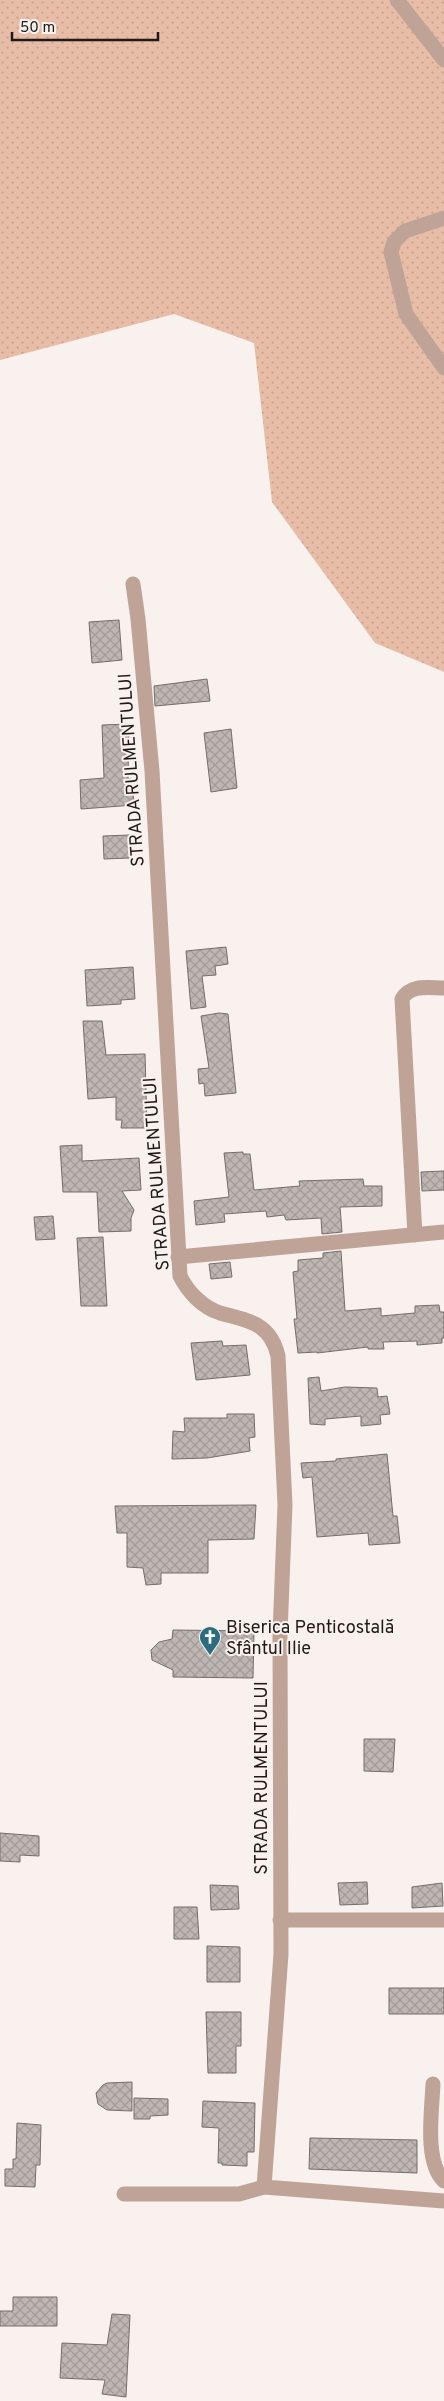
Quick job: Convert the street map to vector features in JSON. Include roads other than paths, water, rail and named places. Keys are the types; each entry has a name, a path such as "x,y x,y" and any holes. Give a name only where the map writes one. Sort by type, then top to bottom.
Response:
{"street":[{"path":"397,0 444,60"},
{"path":"444,218 405,231 394,242 391,252 406,314 444,368"},
{"name":"STRADA RULMENTULUI","path":"132,584 138,619 152,771 180,1276 195,1296 207,1307 220,1313 241,1317 263,1329 271,1337 278,1356 285,1505 280,1634 281,1954 264,2187"},
{"path":"415,1235 402,999 406,992 415,989 444,988"},
{"path":"178,1257 444,1232"},
{"path":"280,1920 444,1920"},
{"path":"433,2084 430,2148 440,2177 444,2181"},
{"path":"124,2194 239,2194 264,2187 444,2201"}],"place":[{"name":"Biserica Penticostală Sfântul Ilie","path":"210,1656"}]}
